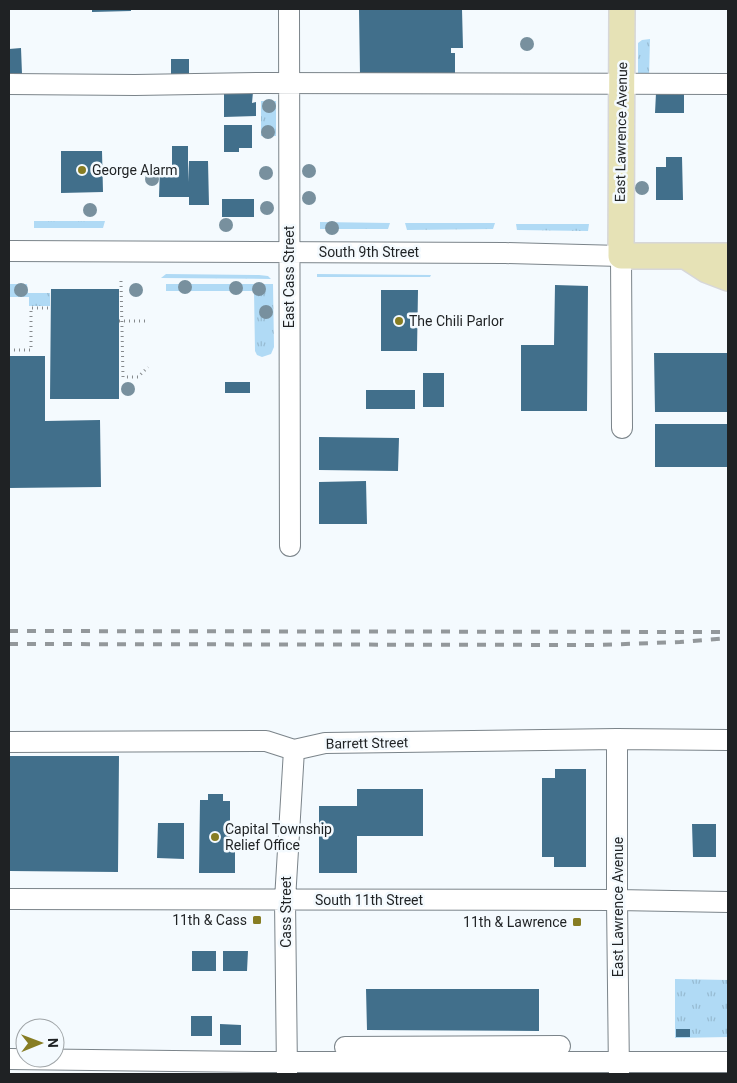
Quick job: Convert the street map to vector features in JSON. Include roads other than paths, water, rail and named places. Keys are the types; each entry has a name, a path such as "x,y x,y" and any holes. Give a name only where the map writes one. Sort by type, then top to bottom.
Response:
{"main road":[{"name":"East Lawrence Avenue","path":"621,256 622,9"},
{"name":"South 9th Street","path":"621,256 728,256"},
{"path":"687,257 707,270 728,278"}],"street":[{"name":"East Cass Street","path":"289,9 290,546"},
{"path":"9,84 728,84"},
{"name":"South 9th Street","path":"9,251 504,253 621,256"},
{"path":"621,256 622,428"},
{"name":"East Lawrence Avenue","path":"617,740 619,1068"},
{"name":"Barrett Street","path":"294,750 325,743 728,740"},
{"path":"9,742 266,741 294,750"},
{"name":"Cass Street","path":"287,1068 285,900 294,750"},
{"name":"South 11th Street","path":"9,899 617,900 728,902"},
{"path":"344,1047 560,1046"},
{"path":"9,1059 287,1068 619,1068 728,1062"}],"railway":[{"path":"9,631 721,632"},
{"path":"9,644 599,645 728,638"}],"place":[{"name":"George Alarm","path":"82,170"},
{"name":"The Chili Parlor","path":"399,321"},
{"name":"Capital Township Relief Office","path":"215,837"},
{"name":"11th & Cass","path":"257,920"},
{"name":"11th & Lawrence","path":"577,922"}]}
